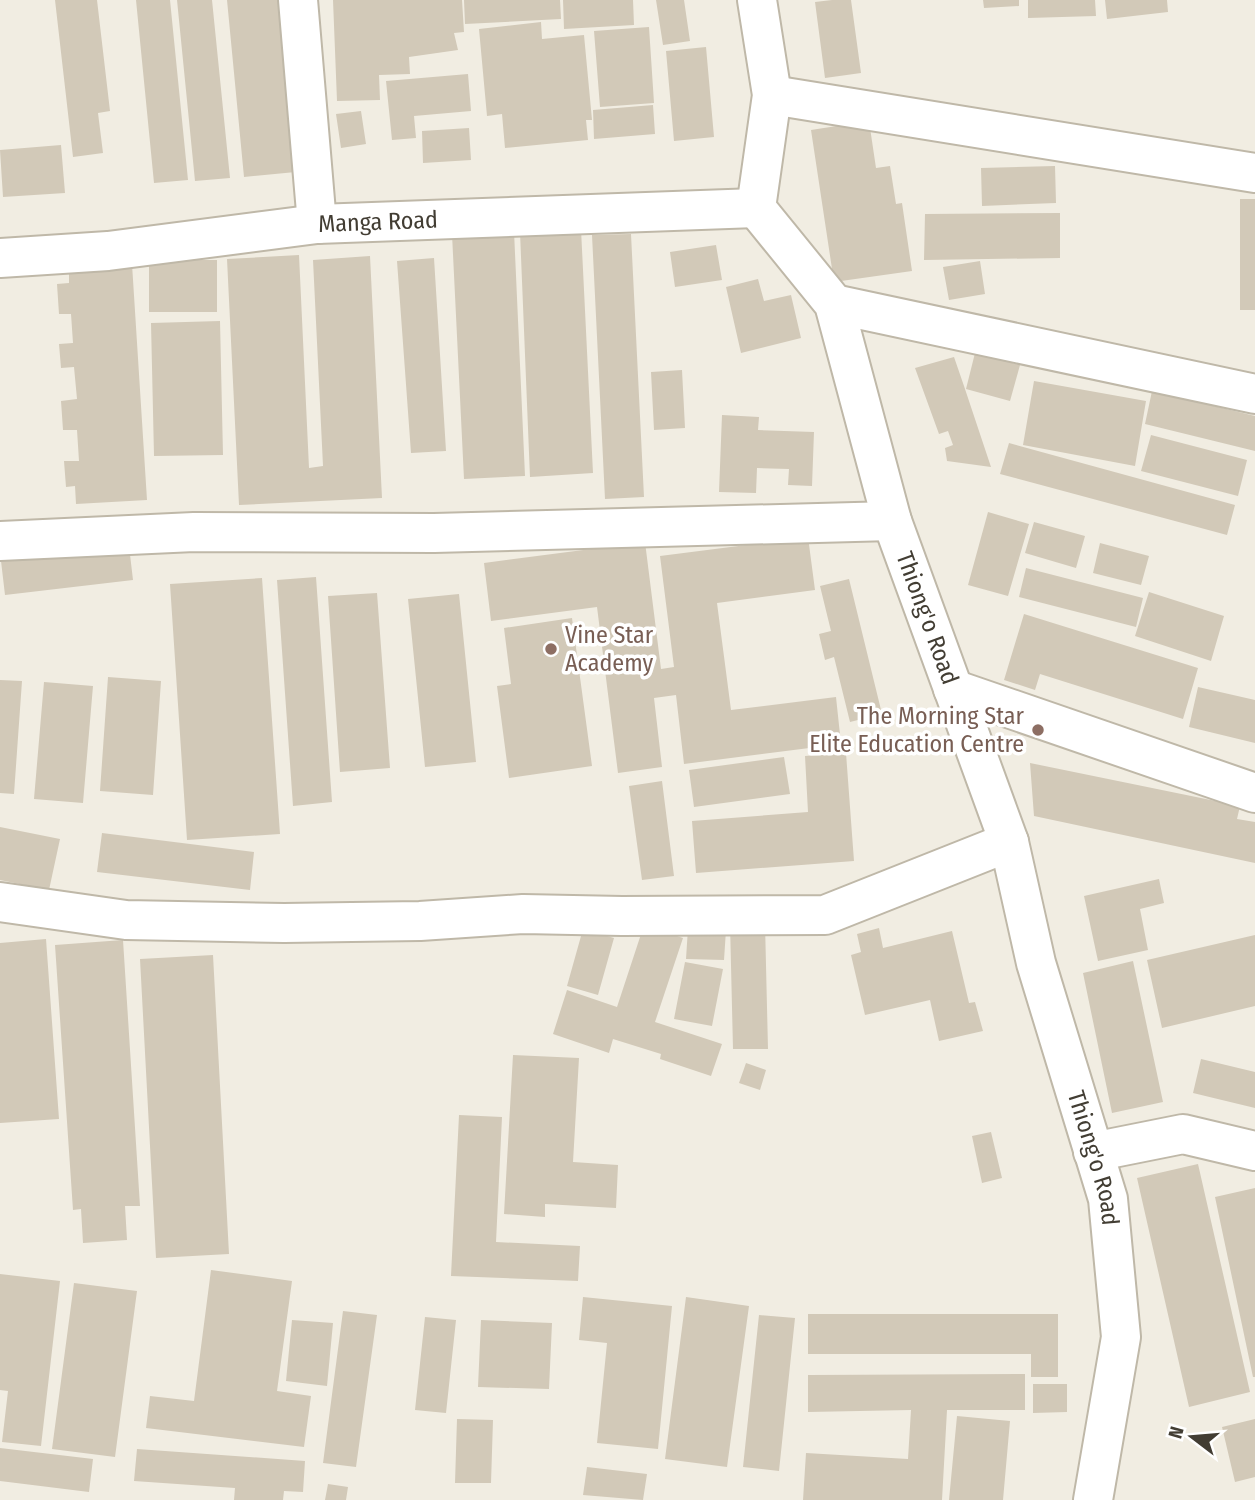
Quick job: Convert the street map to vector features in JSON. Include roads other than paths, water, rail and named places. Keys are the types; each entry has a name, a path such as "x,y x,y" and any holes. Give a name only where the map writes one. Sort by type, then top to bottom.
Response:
{"street":[{"path":"298,0 317,224"},
{"path":"756,208 772,95 757,0"},
{"path":"772,95 1255,173"},
{"name":"Manga Road","path":"0,258 108,251 317,224 756,208"},
{"name":"Thiong'o Road","path":"756,208 834,304 891,521 1009,842 1036,963 1108,1199 1121,1337 1102,1498"},
{"path":"834,304 1255,394"},
{"path":"0,541 194,532 434,533 891,521"},
{"path":"953,689 1255,793"},
{"path":"0,902 126,919 284,923 421,921 523,914 825,915 1009,842"},
{"path":"1093,1152 1183,1134 1255,1151"}],"place":[{"name":"Vine Star Academy","path":"551,649"},
{"name":"The Morning Star Elite Education Centre","path":"1038,730"}]}
